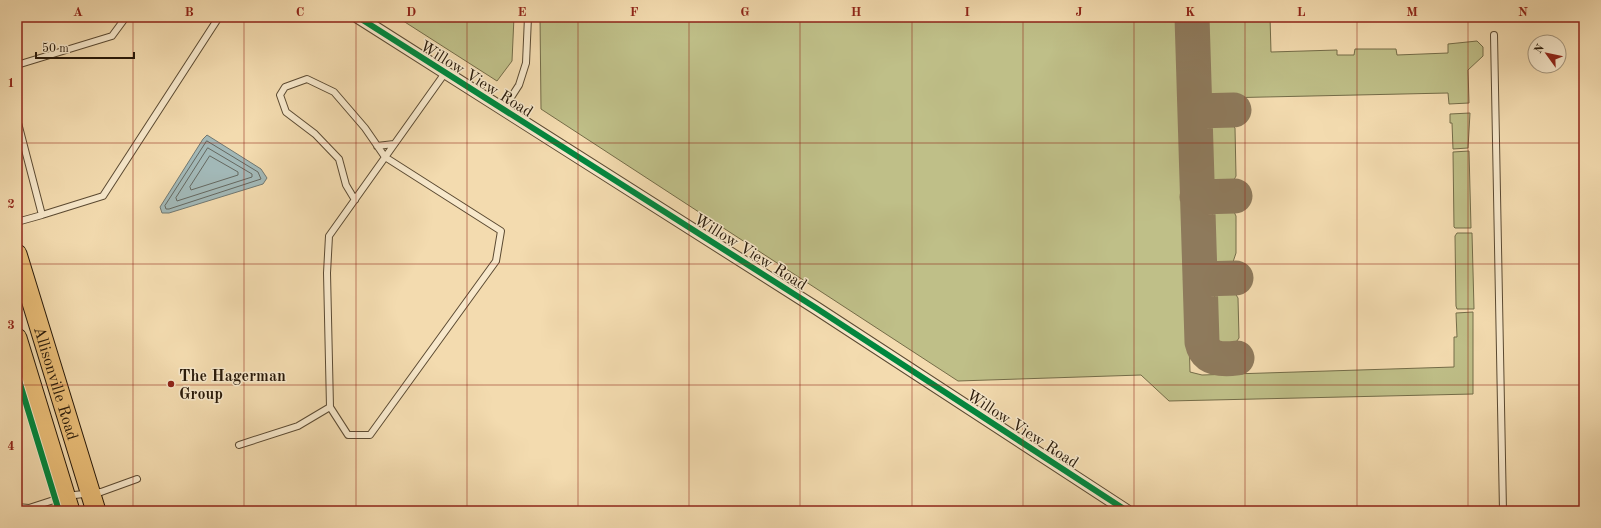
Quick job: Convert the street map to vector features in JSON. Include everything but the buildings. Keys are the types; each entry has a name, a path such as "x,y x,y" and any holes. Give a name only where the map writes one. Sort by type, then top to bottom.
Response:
{"main road":[{"name":"Allisonville Road","path":"17,254 94,502"},
{"name":"Allisonville Road","path":"17,338 68,504"}],"street":[{"name":"Willow View Road","path":"358,17 816,308 1127,511"}],"lane":[{"path":"17,65 112,36 126,17"},
{"path":"17,222 103,196 219,17"},
{"path":"503,110 519,85 526,63 528,17"},
{"path":"1494,36 1503,511"},
{"path":"355,200 346,185 338,158 316,134 286,112 280,96 285,87 307,79 334,92 365,128 385,157 501,231 496,261 370,435 348,436 330,407 327,273 329,236 355,200 385,157 394,144 445,73"},
{"path":"17,119 42,215"},
{"path":"377,146 394,144"},
{"path":"239,445 298,426 330,407"},
{"path":"17,507 29,508 94,502 101,492 137,479"}],"green space":[{"path":"397,17 514,17 512,61 497,81"},
{"path":"540,17 1180,17 1190,372 1202,375 1454,367 1454,337 1457,337 1456,313 1473,312 1473,394 1169,401 1141,375 958,381 541,109"},
{"path":"1205,17 1270,17 1271,52 1337,50 1337,55 1354,55 1355,49 1396,49 1397,55 1448,53 1448,44 1477,41 1483,47 1483,56 1468,70 1469,103 1449,104 1448,93 1220,98 1210,94 1207,88"},
{"path":"1470,113 1468,148 1453,149 1452,123 1450,123 1450,114"},
{"path":"1220,122 1232,125 1235,128 1236,176 1232,182 1226,184 1212,182 1209,176 1208,132 1213,123"},
{"path":"1469,151 1471,228 1455,228 1453,152"},
{"path":"1230,209 1236,216 1236,253 1232,265 1218,265 1212,260 1210,227 1212,214 1217,210"},
{"path":"1457,233 1472,233 1474,309 1457,309 1456,306 1455,236"},
{"path":"1218,290 1233,290 1238,298 1239,338 1234,345 1222,345 1217,343 1213,338 1213,299"}],"water":[{"path":"207,135 261,169 267,178 263,184 169,213 162,213 160,207"}],"taxiway":[{"path":"1192,17 1202,342 1207,352 1215,358 1237,358"},
{"path":"1195,111 1234,110"},
{"path":"1197,197 1235,196"},
{"path":"1200,279 1236,278"}],"cycle path":[{"path":"358,17 816,308 1127,511"},
{"path":"17,374 59,511"}],"place":[{"name":"The Hagerman Group","path":"171,384"}]}
